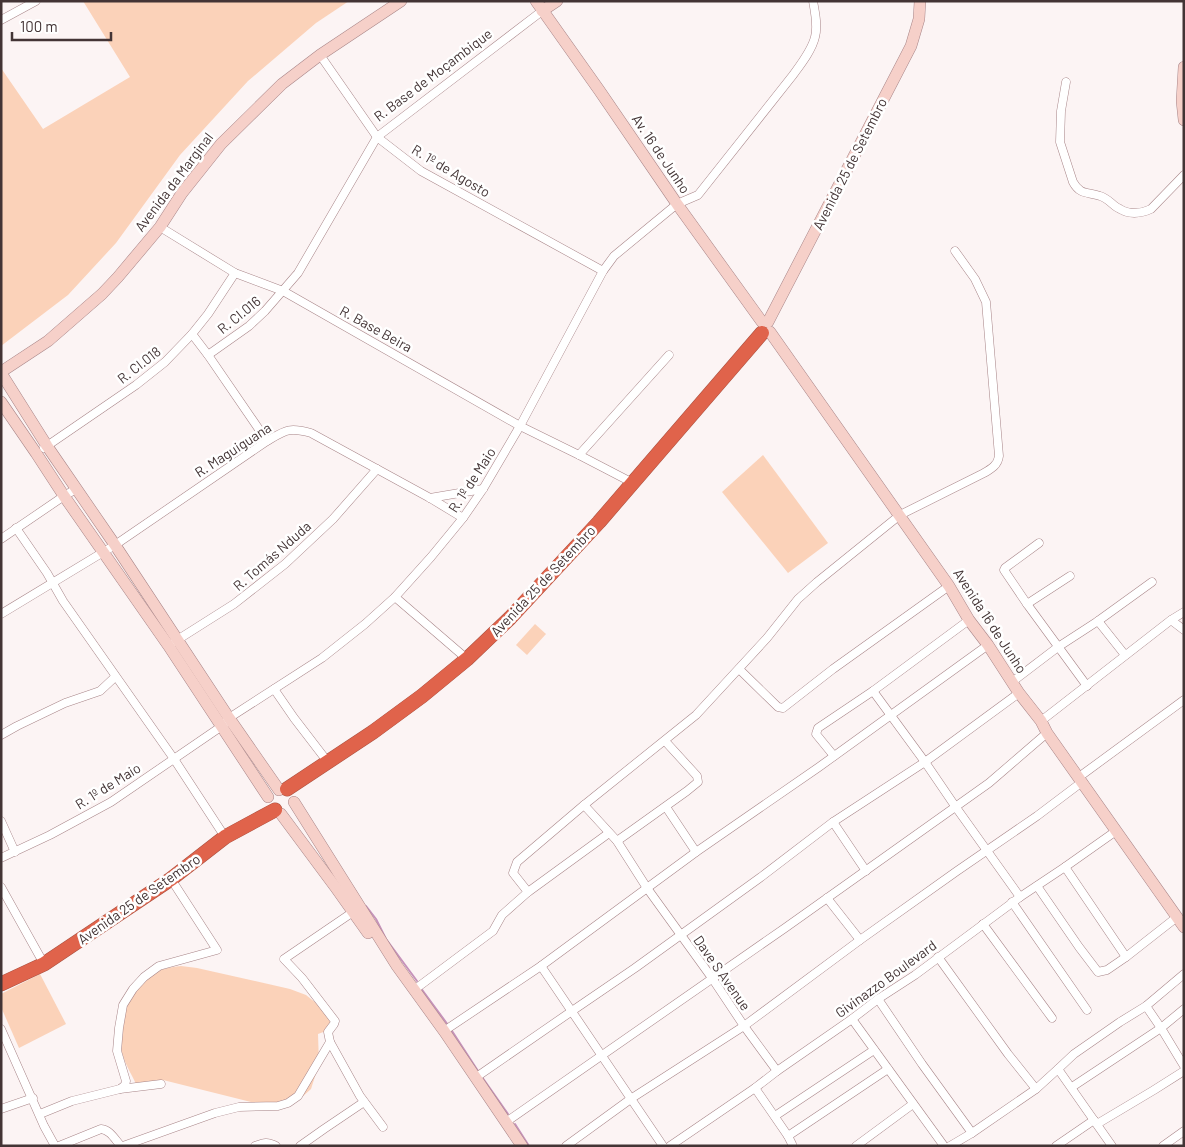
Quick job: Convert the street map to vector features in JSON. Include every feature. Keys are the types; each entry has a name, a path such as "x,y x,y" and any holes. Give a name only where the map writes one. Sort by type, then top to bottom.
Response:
{"highway":[{"name":"Avenida 25 de Setembro","path":"283,790 373,732 422,696 467,659 510,618 599,522 766,327"},
{"name":"Avenida 25 de Setembro","path":"1,984 44,964 171,879 225,837 278,812"}],"street":[{"path":"1,20 36,1"},
{"name":"Avenida da Marginal","path":"1,372 48,341 102,294 160,226 182,192 220,144 282,84 320,55 401,1"},
{"name":"R. Base de Moçambique","path":"283,291 298,273 376,137 539,6 557,1"},
{"name":"R. 1º de Maio","path":"1,858 50,835 110,802 322,658 395,597 463,518 483,489 520,426 603,271 614,256 677,204 698,195 777,96 807,55 816,37 813,1"},
{"name":"Avenida 25 de Setembro","path":"766,327 912,46 919,20 919,3"},
{"name":"Av. 16 de Junho","path":"539,6 677,204 766,327"},
{"name":"R. 1º de Agosto","path":"320,55 376,137 420,171 603,271"},
{"path":"1184,67 1182,101 1184,120"},
{"path":"1066,82 1061,111 1060,142 1076,188 1080,191 1102,196 1120,209 1137,213 1152,209 1184,174"},
{"name":"R. Base Beira","path":"160,226 235,273 283,291 520,426 579,454 633,483"},
{"path":"528,892 513,873 517,862 584,804 696,715 767,638 798,599 900,515 993,468 998,460 986,302 975,279 954,252"},
{"name":"R. CI.018","path":"36,453 136,385 165,362 208,314 235,273"},
{"name":"R. CI.016","path":"208,355 249,326 283,291"},
{"name":"Avenida 16 de Junho","path":"766,327 900,515 1019,693 1041,721 1047,733 1184,927"},
{"path":"192,334 266,441"},
{"path":"579,454 668,355"},
{"path":"1,372 47,446 115,545 173,642 226,722 278,812 340,886 444,1031 522,1146"},
{"path":"1,402 103,552 173,642"},
{"name":"R. Maguiguana","path":"1,614 115,545 266,441 283,432 296,429 312,433 463,518"},
{"name":"R. Tomás Nduda","path":"173,642 234,604 285,564 333,519 377,469"},
{"path":"1,539 76,488"},
{"path":"430,498 483,489"},
{"path":"16,528 63,601 174,759 225,837"},
{"path":"1039,543 1005,568 1005,572 1087,686"},
{"path":"1027,604 1070,576"},
{"path":"1012,682 1058,647 1152,582"},
{"path":"739,669 778,707 783,708 833,669 949,586"},
{"path":"395,597 467,659"},
{"path":"1041,721 1125,655 1184,612"},
{"path":"834,756 816,734 818,728 873,691 969,620"},
{"path":"1172,620 1184,630"},
{"path":"1098,621 1125,655"},
{"path":"444,1031 541,966 696,852 892,715 988,645"},
{"path":"1,735 65,704 100,691 115,677"},
{"path":"274,689 327,761"},
{"path":"873,691 892,715 1020,897"},
{"path":"475,1078 635,968 833,822 925,762 1019,693"},
{"path":"566,1146 632,1098 744,1026 956,871 1037,816 1080,780 1184,701"},
{"path":"226,722 294,802 353,912 385,956 397,966"},
{"path":"506,1122 989,783 1047,733"},
{"path":"617,841 698,782 697,776 665,741"},
{"path":"268,797 274,798 283,790"},
{"path":"278,812 284,815 291,812 294,802"},
{"name":"Dave S Avenue","path":"584,804 617,841 647,888 777,1071"},
{"path":"666,807 696,852"},
{"path":"1,821 14,852"},
{"path":"833,822 866,871"},
{"name":"Givinazzo Boulevard","path":"670,1146 756,1088 878,999 915,975 1012,902 1116,831"},
{"path":"414,990 493,931 502,915 528,892 609,832"},
{"path":"1065,867 1126,957"},
{"path":"120,1089 125,1085 126,1081 117,1051 119,1028 123,1005 133,989 144,977 159,966 217,950 171,879"},
{"path":"1037,886 1078,947 1098,972 1107,970 1126,957 1176,917"},
{"path":"1,887 44,964"},
{"path":"827,898 860,940"},
{"path":"1012,902 1087,1010"},
{"path":"353,912 284,959 302,978 335,1021 328,1032 330,1042 360,1096 383,1127"},
{"path":"983,924 1052,1018"},
{"path":"938,957 1008,1054 1036,1089"},
{"path":"541,966 664,1146"},
{"path":"950,1146 1036,1089 1074,1054 1146,1006 1184,974"},
{"path":"878,999 922,1064 972,1132"},
{"path":"1146,1006 1184,1066"},
{"path":"1072,1087 1161,1028 1184,1009"},
{"path":"852,1018 944,1146"},
{"path":"1,1028 55,1146"},
{"path":"59,1146 101,1129 111,1133 120,1145 123,1146 239,1107 278,1106 288,1103 298,1096 330,1042"},
{"path":"775,1116 874,1050"},
{"path":"788,1136 888,1068"},
{"path":"1058,1069 1112,1146"},
{"path":"1056,1146 1184,1071"},
{"path":"40,1114 72,1101 120,1089 161,1084"},
{"path":"756,1088 792,1145"},
{"path":"1,1108 33,1098"},
{"path":"300,1146 364,1102"},
{"path":"856,1146 913,1104"},
{"path":"1163,1146 1183,1134"},
{"path":"255,1146 269,1142 276,1146"}],"shaded area":[{"path":"83,1 349,1 316,23 248,81 180,155 116,243 68,295 1,346 1,68 43,129 130,77"},
{"path":"763,455 828,543 788,573 722,492"},
{"path":"535,624 546,634 527,655 516,645"},
{"path":"181,966 290,989 306,995 326,1011 334,1028 318,1034 319,1064 311,1089 301,1098 271,1107 163,1080 136,1084 125,1062 121,1048 124,1014 140,984 158,971"},
{"path":"40,974 66,1024 19,1048 1,1007 1,994"}],"waterway":[{"path":"366,906 376,919 386,939 417,981"},
{"path":"420,987 448,1025"},
{"path":"452,1031 478,1071"},
{"path":"482,1077 508,1114"},
{"path":"515,1124 529,1146"}]}
